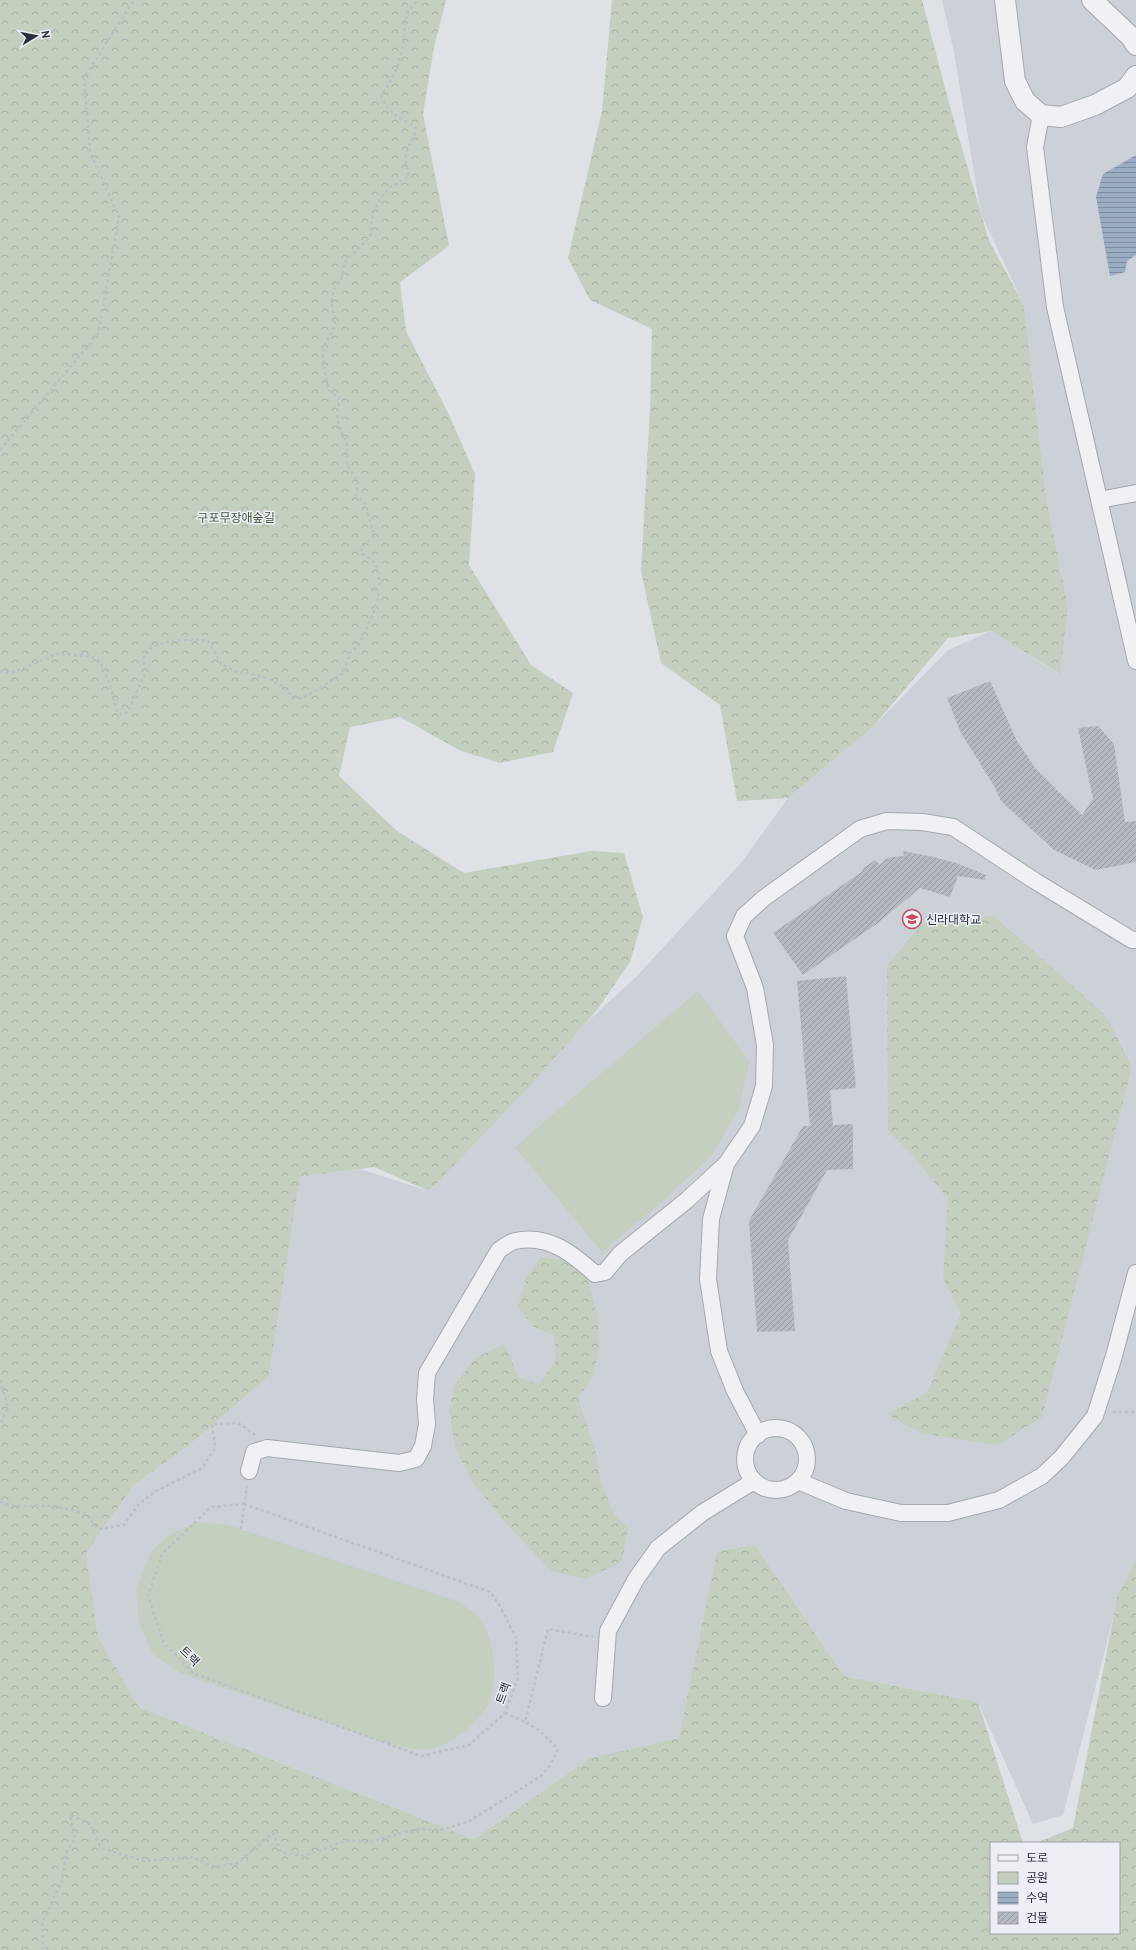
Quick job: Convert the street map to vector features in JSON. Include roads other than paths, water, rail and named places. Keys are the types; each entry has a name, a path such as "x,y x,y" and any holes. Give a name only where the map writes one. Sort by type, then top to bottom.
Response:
{"street":[{"path":"1006,0 1015,81 1025,101 1041,115 1061,117 1095,104 1127,88 1136,76"},
{"path":"1092,0 1131,37 1136,45"},
{"path":"1041,115 1035,147 1055,307 1136,661"},
{"path":"1099,500 1136,493"},
{"path":"249,1472 254,1452 267,1448 399,1464 416,1459 423,1446 427,1424 425,1399 428,1373 499,1250 515,1241 543,1242 563,1247 595,1274 605,1272 620,1254 687,1200 726,1164 752,1126 764,1086 765,1045 755,988 735,936 744,916 764,898 860,830 888,821 922,822 953,827 1035,881 1132,940 1136,940"},
{"path":"726,1164 711,1219 708,1279 720,1351 735,1391 758,1435"},
{"path":"798,1481 853,1502 901,1513 948,1513 999,1500 1042,1476 1062,1457 1095,1416 1114,1356 1136,1273"},
{"path":"776,1428 787,1430 798,1437 804,1447 807,1459 805,1471 798,1481 788,1488 776,1490 764,1488 754,1481 748,1471 745,1459 747,1448 764,1430 776,1428"},
{"path":"603,1698 608,1631 636,1579 658,1548 702,1514 754,1481"}],"water":[{"path":"1136,155 1136,255 1127,261 1125,272 1110,276 1096,197 1103,174"}],"place":[{"name":"신라대학교","path":"912,919"}],"park label":[{"name":"구포무장애숲길","path":"236,517"}]}
